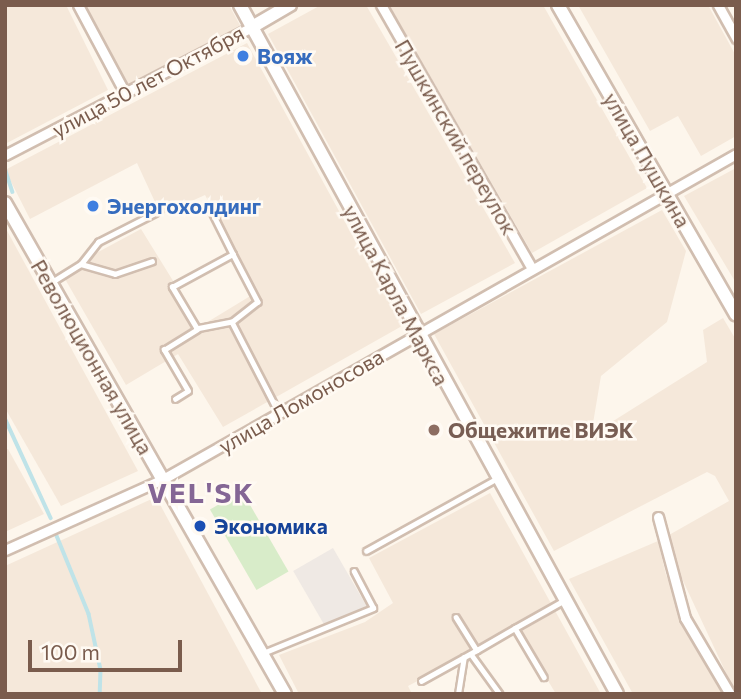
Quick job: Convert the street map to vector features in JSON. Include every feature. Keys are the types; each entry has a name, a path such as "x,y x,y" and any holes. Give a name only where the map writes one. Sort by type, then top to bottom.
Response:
{"main road":[{"name":"улица Карла Маркса","path":"240,5 417,335 617,694"},
{"name":"улица 50 лет Октября","path":"252,27 290,5"},
{"name":"улица Пушкина","path":"558,5 736,315"},
{"name":"Революционная улица","path":"5,203 48,284 285,694"}],"street":[{"path":"78,5 125,93"},
{"name":"Пушкинский переулок","path":"381,5 532,269"},
{"path":"718,5 736,38"},
{"name":"улица 50 лет Октября","path":"5,156 252,27"},
{"name":"улица Ломоносова","path":"5,550 163,479 736,154"},
{"path":"657,517 685,618 730,694"}],"lane":[{"path":"175,399 188,391 164,350 197,329 232,322 258,302 210,208"},
{"path":"48,284 81,264 98,242 155,213"},
{"path":"197,329 172,287 233,254"},
{"path":"81,264 115,274 152,261"},
{"path":"232,322 280,414"},
{"path":"366,551 496,479"},
{"path":"263,653 373,608 354,572"},
{"path":"421,681 564,601"},
{"path":"456,617 477,650"},
{"path":"515,628 544,677"},
{"path":"471,654 500,694"},
{"path":"458,694 464,657"}],"shaded area":[{"path":"5,5 66,5 108,90 5,144"},
{"path":"83,5 229,5 242,29 125,89"},
{"path":"321,5 366,5 515,263 421,314 268,34"},
{"path":"389,5 543,5 647,188 532,253"},
{"path":"578,5 708,5 736,56 736,136 701,156 678,116 650,131"},
{"path":"247,43 402,326 223,427 178,354 126,385 61,272 141,229 201,326 257,292 205,195 161,215 137,163 30,219 5,170"},
{"path":"736,168 736,283 684,196"},
{"path":"662,210 686,251 667,322 601,376 591,435 707,362 703,330 723,318 736,340 734,690 677,568 669,535 729,501 715,476 707,472 554,551 434,334"},
{"path":"5,227 138,471 61,506 5,408"},
{"path":"8,449 44,514 5,532 5,450"},
{"path":"490,493 601,694 556,694 517,629 408,686 412,694 299,694 279,655 365,622 393,603 369,558"},
{"path":"156,497 262,694 5,694 5,566"},
{"path":"658,541 666,575 725,694 633,694 569,579"},
{"path":"333,548 367,606 327,629 293,571"}],"green space":[{"path":"242,491 288,572 256,590 210,510"}],"waterway":[{"path":"5,168 13,192"},
{"path":"5,418 51,518"},
{"path":"57,536 89,614 101,670 100,694"}],"place":[{"name":"Вояж","path":"243,56"},
{"name":"Энергохолдинг","path":"93,206"},
{"name":"Общежитие ВИЭК","path":"434,430"},
{"name":"Экономика","path":"200,526"}],"district":[{"name":"VEL'SK","path":"201,492"}]}
